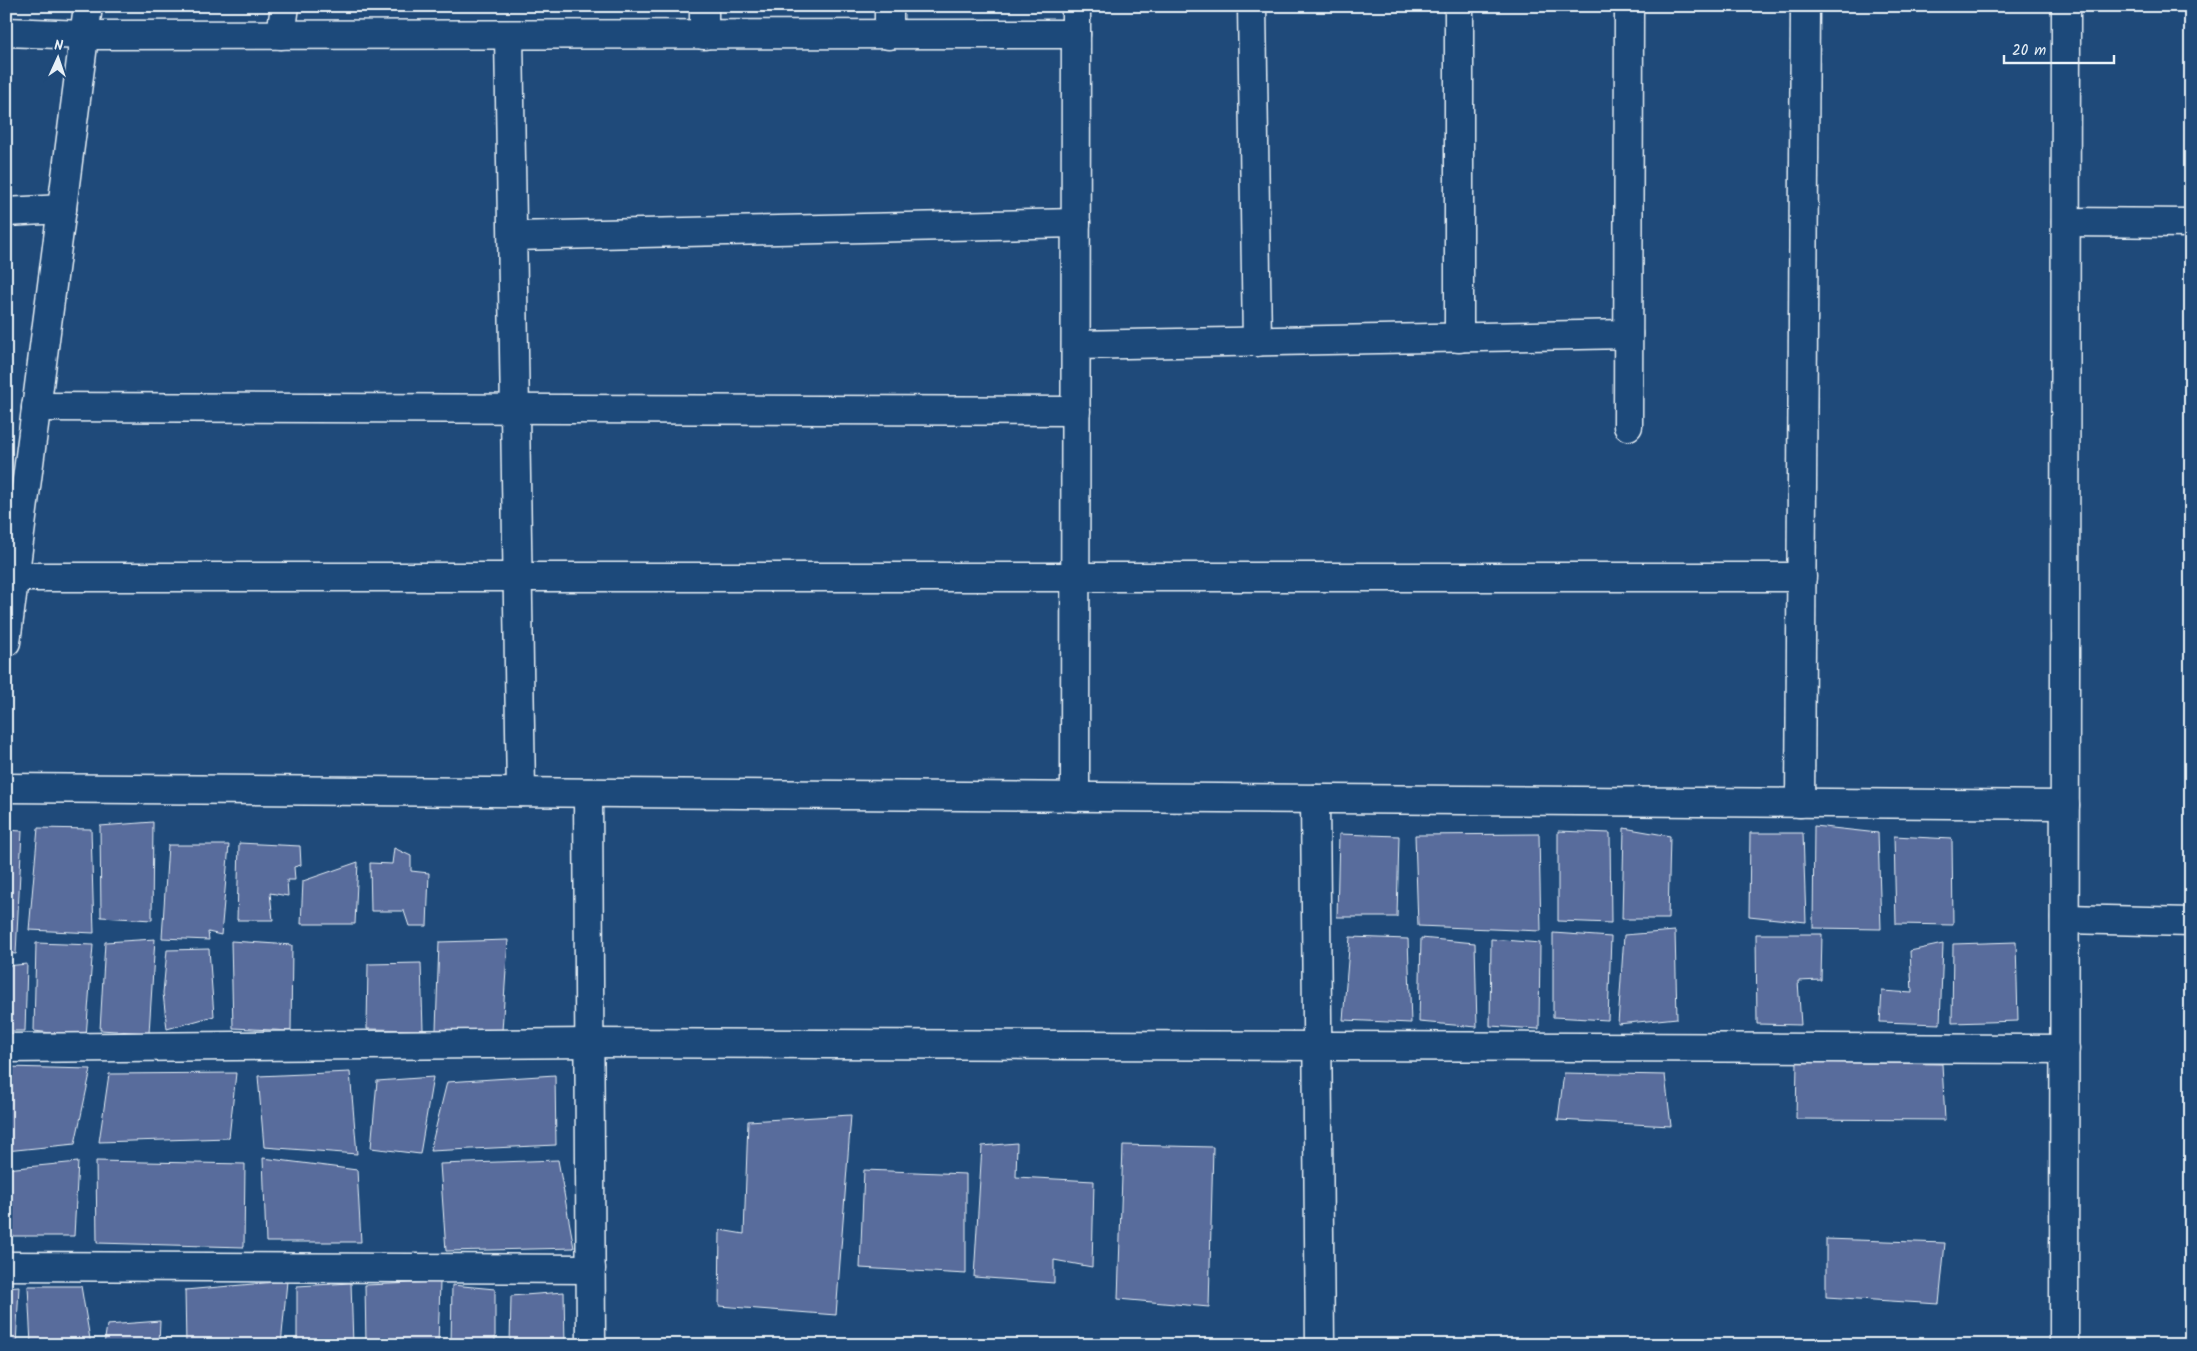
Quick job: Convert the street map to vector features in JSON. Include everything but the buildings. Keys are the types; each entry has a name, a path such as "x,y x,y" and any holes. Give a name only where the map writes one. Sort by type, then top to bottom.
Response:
{"street":[{"path":"6,642 88,6"},
{"path":"282,35 285,6"},
{"path":"704,6 704,35"},
{"path":"889,6 889,35"},
{"path":"1075,797 1076,6"},
{"path":"1252,6 1257,342"},
{"path":"1459,6 1459,338"},
{"path":"1628,426 1629,6"},
{"path":"1800,803 1805,6"},
{"path":"2064,1345 2066,6"},
{"path":"6,32 84,35 1076,34"},
{"path":"510,35 521,792"},
{"path":"6,212 62,209"},
{"path":"2066,222 2191,223"},
{"path":"513,236 1076,223"},
{"path":"1076,345 1628,334"},
{"path":"36,407 1076,411"},
{"path":"15,577 1802,577"},
{"path":"6,788 2065,805"},
{"path":"588,793 591,1345"},
{"path":"1315,799 1320,1345"},
{"path":"2065,919 2191,922"},
{"path":"6,1048 590,1043 2065,1049"},
{"path":"6,1266 591,1269"}]}
